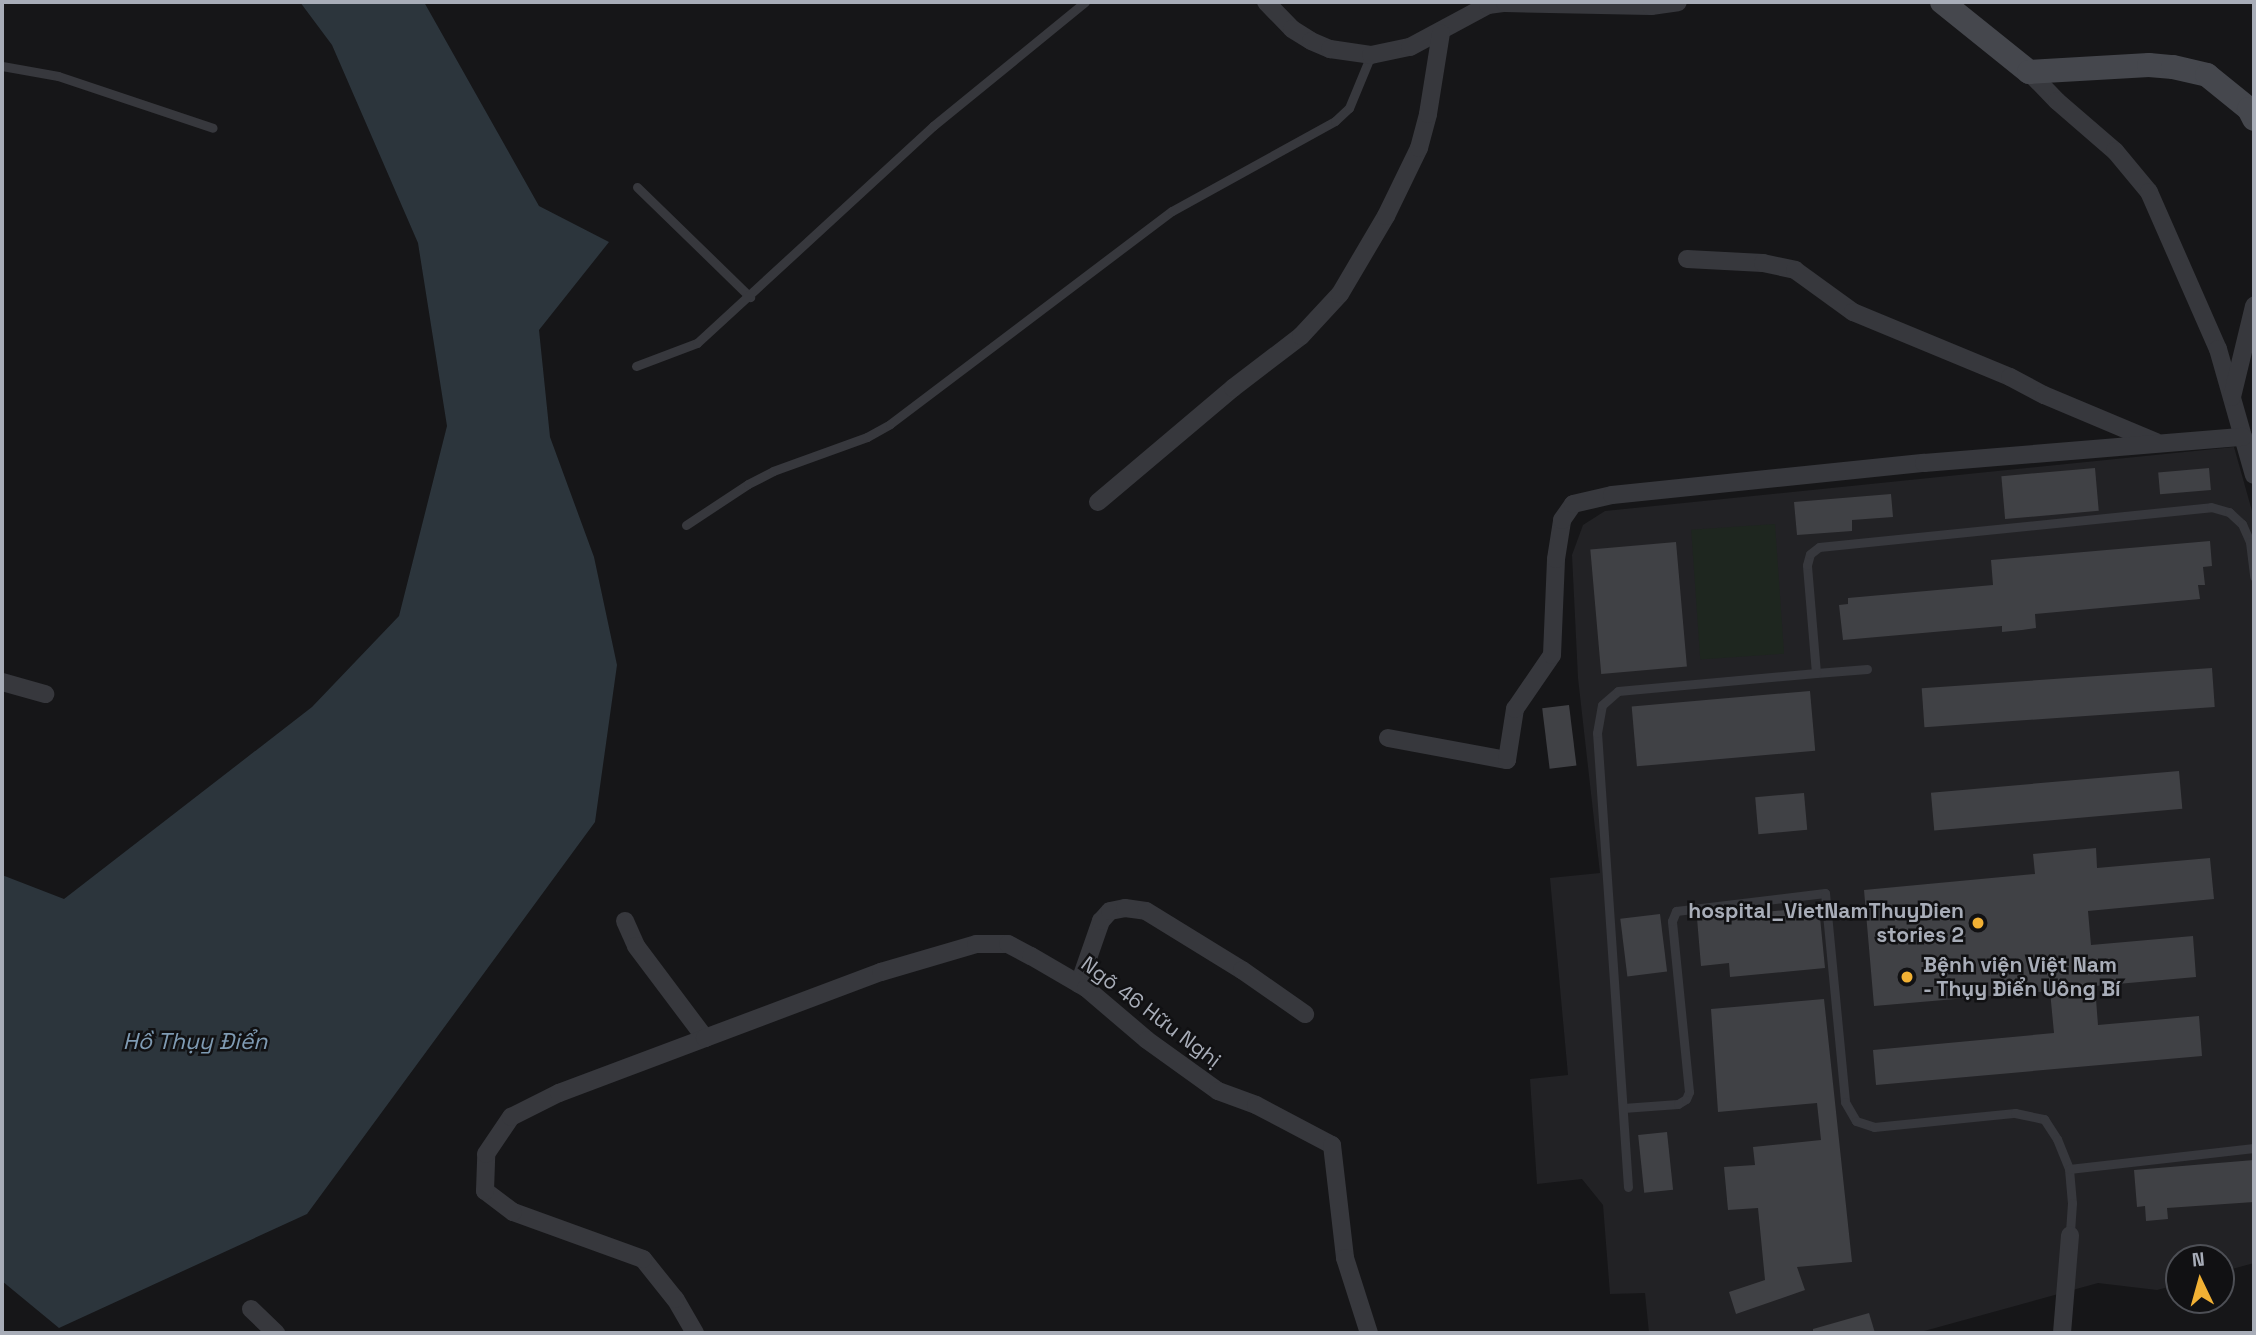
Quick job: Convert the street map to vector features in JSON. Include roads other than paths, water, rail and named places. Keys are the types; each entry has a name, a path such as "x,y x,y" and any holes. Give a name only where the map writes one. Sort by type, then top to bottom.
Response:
{"street":[{"path":"1266,2 1293,29 1311,41 1330,49 1371,55 1410,47 1441,33 1480,9 1505,2 1651,6 1678,2"},
{"path":"1942,2 2029,72 2057,101 2115,151 2149,192 2218,349 2254,475"},
{"path":"1098,502 1233,388 1301,335 1340,295 1386,216 1419,148 1428,114 1441,33"},
{"path":"2029,72 2149,65 2173,67 2207,75 2249,109 2254,118"},
{"path":"1687,259 1763,263 1796,270 1853,312 2010,377 2044,395 2160,444"},
{"path":"2232,397 2254,306"},
{"path":"1388,738 1507,760 1515,709 1552,655 1556,559 1562,520 1573,504 1612,495 1829,473 2243,437"},
{"path":"2,682 45,694"},
{"path":"1079,984 1101,921 1110,911 1125,908 1146,911 1221,956 1305,1014"},
{"path":"625,921 636,946 705,1038"},
{"name":"Ngõ 46 Hữu Nghị","path":"695,1333 675,1299 643,1259 513,1212 485,1191 486,1154 511,1117 559,1093 881,972 976,944 1008,944 1079,984 1147,1040 1218,1091 1256,1105 1332,1145 1345,1258 1368,1333"},
{"path":"2062,1333 2070,1235"},
{"path":"251,1310 276,1333"}],"lane":[{"path":"636,366 697,344 923,135 1085,2"},
{"path":"686,525 748,484 773,471 867,437 890,425 1171,211 1335,121 1349,108 1371,55"},
{"path":"2,66 58,76 213,128"},
{"path":"637,187 750,297"},
{"path":"1816,673 1807,565 1810,554 1819,547 2211,507 2229,512 2242,524 2250,542 2254,577"},
{"path":"1628,1187 1597,733 1602,705 1618,691 1867,669"},
{"path":"1623,1108 1678,1104 1686,1100 1689,1092 1672,920 1676,911 1825,892 1845,1102 1856,1121 1874,1127 2015,1114 2044,1119 2057,1139 2069,1169 2072,1203 2070,1235"},
{"path":"2069,1169 2254,1148"}],"water":[{"name":"Hồ Thụy Điển","path":"300,2 424,2 539,206 609,242 539,330 550,437 594,557 617,665 595,822 307,1214 59,1328 2,1281 2,875 64,899 312,707 399,616 447,426 418,243 332,45"}],"place":[{"name":"hospital_VietNamThuyDien stories 2","path":"1978,923"},
{"name":"Bệnh viện Việt Nam - Thụy Điển Uông Bí","path":"1907,977"}]}
